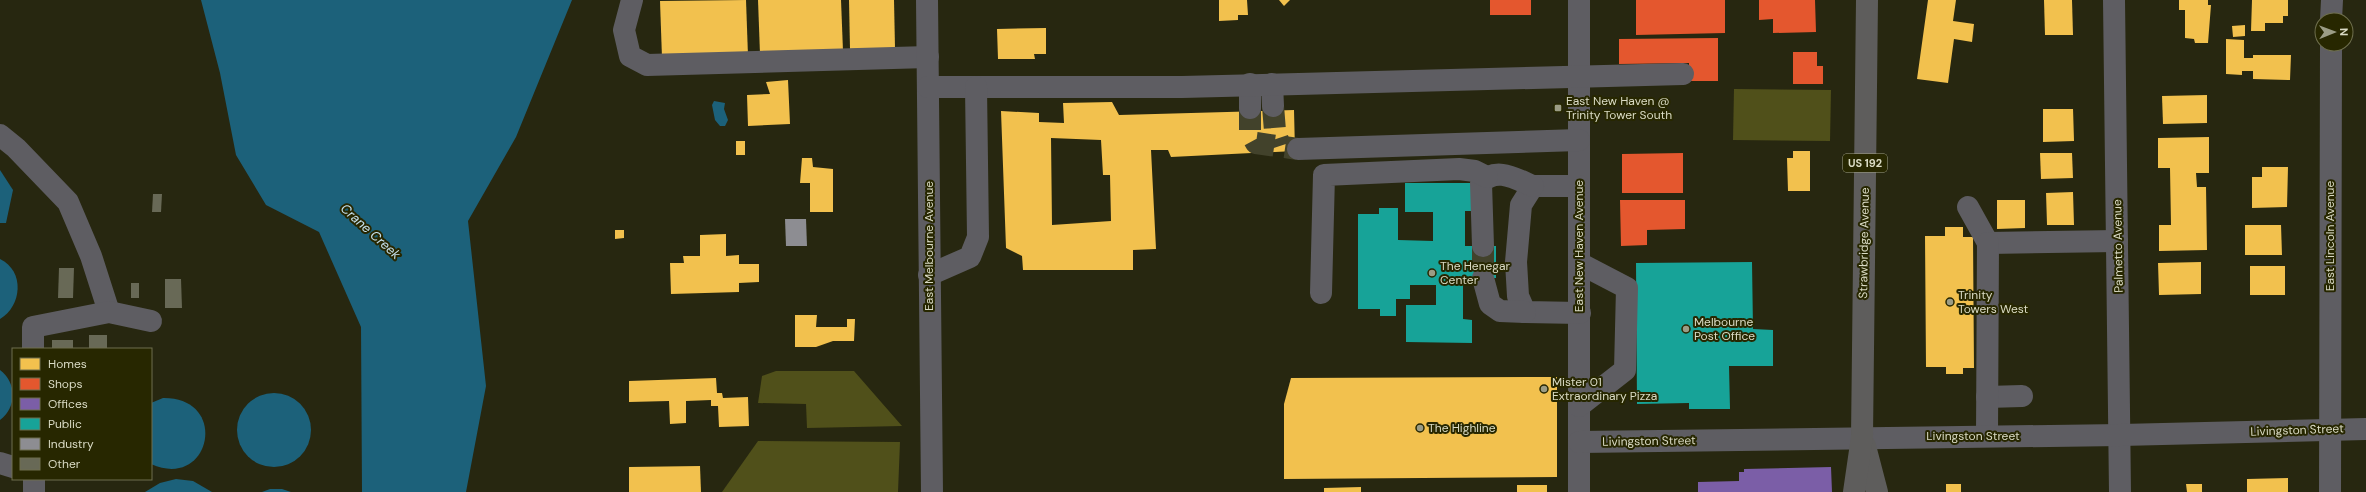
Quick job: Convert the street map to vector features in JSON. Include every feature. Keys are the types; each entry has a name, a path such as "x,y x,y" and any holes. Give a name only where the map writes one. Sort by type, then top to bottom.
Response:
{"main road":[{"name":"Strawbridge Avenue","path":"1862,438 1867,0"},
{"name":"US 192","path":"1854,492 1862,438"},
{"name":"US 192","path":"1862,438 1877,492"}],"street":[{"path":"632,0 624,30 630,56 647,65 928,57"},
{"name":"East Melbourne Avenue","path":"927,0 932,492"},
{"name":"East New Haven Avenue","path":"1579,0 1579,492"},
{"name":"Palmetto Avenue","path":"2114,0 2121,435 2120,492"},
{"path":"2331,12 2332,0"},
{"name":"East Lincoln Avenue","path":"2330,492 2331,52"},
{"path":"928,87 1272,84 1579,78 1683,74"},
{"path":"1250,84 1250,108"},
{"path":"1272,84 1273,106"},
{"path":"930,275 970,257 978,236 976,87"},
{"path":"0,135 16,148 68,202 92,256 109,312"},
{"path":"1298,149 1579,140"},
{"path":"1321,293 1324,175 1459,169 1475,171 1487,177"},
{"path":"1483,246 1481,183 1487,177 1498,174 1533,186 1579,186"},
{"path":"1525,312 1518,296 1516,262 1521,205 1533,186"},
{"path":"1968,207 1988,243 1987,436"},
{"path":"1988,243 2118,241"},
{"path":"1579,263 1627,288 1625,370 1579,406"},
{"path":"1483,278 1490,304 1500,311 1580,313"},
{"path":"33,348 33,327 109,312 151,321"},
{"path":"1987,397 2022,396"},
{"name":"Livingston Street","path":"1579,442 2121,435 2366,429"},
{"path":"0,463 12,467"},
{"path":"34,480 34,492"}],"shaded area":[{"path":"1734,89 1831,90 1830,141 1733,140"},
{"path":"776,371 854,371 902,426 807,428 806,404 758,403 762,376"},
{"path":"758,441 900,442 898,492 722,492"}],"water":[{"name":"Crane Creek","path":"201,0 572,0 516,137 468,221 486,386 466,492 362,492 361,327 319,232 266,205 236,155 220,73"},
{"path":"714,101 725,103 724,109 728,120 725,126 720,126 715,120 712,105"},
{"path":"0,170 13,190 6,223 0,223"},
{"path":"0,259 8,264 14,272 18,289 13,306 0,319"},
{"path":"0,370 10,381 12,388 12,402 6,415 0,420"},
{"path":"274,393 295,399 305,409 311,430 305,451 295,461 274,467 253,461 243,451 237,430 243,409 253,399"},
{"path":"163,398 184,402 198,412 204,426 205,441 199,455 188,465 171,469 152,464 152,403"},
{"path":"176,479 193,481 212,492 145,492 160,483"},
{"path":"270,489 282,489 291,492 262,492"}],"building: Homes":[{"path":"746,0 748,56 662,58 660,1"},
{"path":"758,0 841,0 843,51 760,54"},
{"path":"849,0 894,0 895,48 850,49"},
{"path":"1219,0 1247,0 1248,15 1238,15 1238,20 1219,21"},
{"path":"1279,0 1290,0 1284,6"},
{"path":"1928,0 1956,0 1953,21 1974,24 1972,42 1954,39 1948,83 1917,79"},
{"path":"2044,0 2072,0 2073,35 2045,35"},
{"path":"2179,0 2208,0 2208,5 2211,5 2208,43 2195,43 2194,39 2185,38 2185,10 2179,10"},
{"path":"2252,0 2288,0 2288,16 2283,16 2283,23 2265,23 2265,31 2251,31"},
{"path":"2245,25 2245,36 2233,37 2232,26"},
{"path":"1046,28 1046,54 1034,54 1035,59 998,59 997,29"},
{"path":"2226,39 2244,40 2244,58 2253,58 2253,55 2291,55 2290,80 2253,79 2253,71 2242,71 2242,75 2226,74"},
{"path":"788,80 790,124 748,126 747,95 770,94 766,82"},
{"path":"2207,95 2207,123 2163,124 2162,96"},
{"path":"1112,102 1119,115 1294,110 1295,151 1171,157 1168,150 1151,150 1156,249 1133,250 1133,270 1023,270 1022,256 1006,248 1001,111 1039,113 1039,122 1064,123 1063,103","holes":["1051,138 1101,140 1103,175 1110,175 1111,221 1052,225"]},
{"path":"2043,109 2073,109 2074,141 2043,142"},
{"path":"2209,137 2209,173 2196,173 2197,187 2206,187 2207,250 2159,251 2159,225 2171,225 2170,168 2158,168 2158,138"},
{"path":"736,141 745,141 745,155 736,155"},
{"path":"1793,151 1810,151 1810,191 1788,191 1787,158 1793,158"},
{"path":"2040,153 2072,153 2073,178 2041,179"},
{"path":"802,158 812,158 813,167 833,169 833,212 810,212 810,183 800,183"},
{"path":"2262,167 2288,167 2287,207 2252,208 2252,177 2262,177"},
{"path":"2073,192 2074,225 2047,225 2046,193"},
{"path":"1997,200 2025,200 2025,228 1997,229"},
{"path":"2245,225 2281,225 2282,255 2245,255"},
{"name":"Trinity Towers West","path":"1945,227 1963,227 1963,237 1973,237 1974,368 1963,368 1963,374 1946,374 1946,367 1926,367 1925,236 1945,236"},
{"path":"615,230 624,230 624,238 615,239"},
{"path":"726,234 726,256 739,255 739,264 759,264 759,282 739,283 739,292 671,294 670,263 684,263 683,256 700,256 700,235"},
{"path":"2201,262 2201,294 2159,295 2158,263"},
{"path":"2250,266 2285,266 2285,295 2250,295"},
{"path":"795,315 817,315 816,327 847,327 847,319 855,319 854,341 833,341 816,347 795,347"},
{"name":"The Highline","path":"1557,377 1557,477 1284,479 1284,404 1291,378"},
{"path":"716,378 717,393 722,393 723,398 748,397 749,426 719,427 718,406 711,406 711,400 686,401 686,423 670,424 669,401 629,402 629,381"},
{"path":"700,466 701,492 629,492 629,467"},
{"path":"2288,478 2288,492 2247,492 2247,479"},
{"path":"1946,484 1961,484 1961,492 1946,492"},
{"path":"2186,484 2202,484 2202,492 2187,492"},
{"path":"1517,485 1547,485 1547,492 1517,492"},
{"path":"1361,487 1361,492 1324,492 1324,488"}],"building: Shops":[{"path":"1490,0 1531,0 1531,15 1490,15"},
{"path":"1636,0 1725,0 1725,33 1636,35"},
{"path":"1759,0 1815,0 1816,32 1773,33 1773,19 1759,20"},
{"path":"1718,38 1718,81 1689,81 1689,63 1619,64 1619,39"},
{"path":"1793,52 1817,52 1817,66 1823,66 1823,84 1793,84"},
{"path":"1683,153 1683,193 1622,193 1622,154"},
{"path":"1620,200 1685,200 1685,229 1647,230 1647,245 1621,246"}],"building: Offices":[{"path":"1831,467 1832,492 1698,492 1698,482 1739,481 1739,472 1744,472 1744,469"}],"building: Public":[{"path":"1405,183 1474,183 1474,211 1465,211 1465,246 1496,246 1496,278 1463,278 1463,319 1472,320 1472,343 1406,342 1406,305 1436,305 1436,285 1410,285 1410,299 1396,299 1396,316 1380,316 1380,309 1358,309 1358,214 1379,214 1379,208 1398,208 1398,240 1433,241 1433,212 1405,212"},
{"path":"1752,262 1753,329 1773,330 1773,366 1729,366 1730,409 1689,409 1689,403 1637,404 1636,263"}],"building: Industry":[{"path":"785,219 806,219 807,246 786,246"}],"building: Other":[{"path":"153,194 162,194 161,212 152,212"},
{"path":"59,268 74,268 73,298 58,298"},
{"path":"165,279 181,279 182,308 165,308"},
{"path":"131,283 139,283 139,298 131,298"},
{"path":"89,335 107,335 107,348 89,348"},
{"path":"52,340 73,340 73,348 52,348"}],"tunnel":[{"path":"1273,106 1275,131 1280,146"},
{"path":"1250,108 1250,132 1256,143 1298,149"},
{"path":"1483,246 1483,278"}],"place":[{"name":"East New Haven @ Trinity Tower South","path":"1558,108"},
{"name":"The Henegar Center","path":"1432,273"},
{"name":"Trinity Towers West","path":"1950,302"},
{"name":"Melbourne Post Office","path":"1686,329"},
{"name":"Mister 01 Extraordinary Pizza","path":"1544,389"},
{"name":"The Highline","path":"1420,428"}]}
